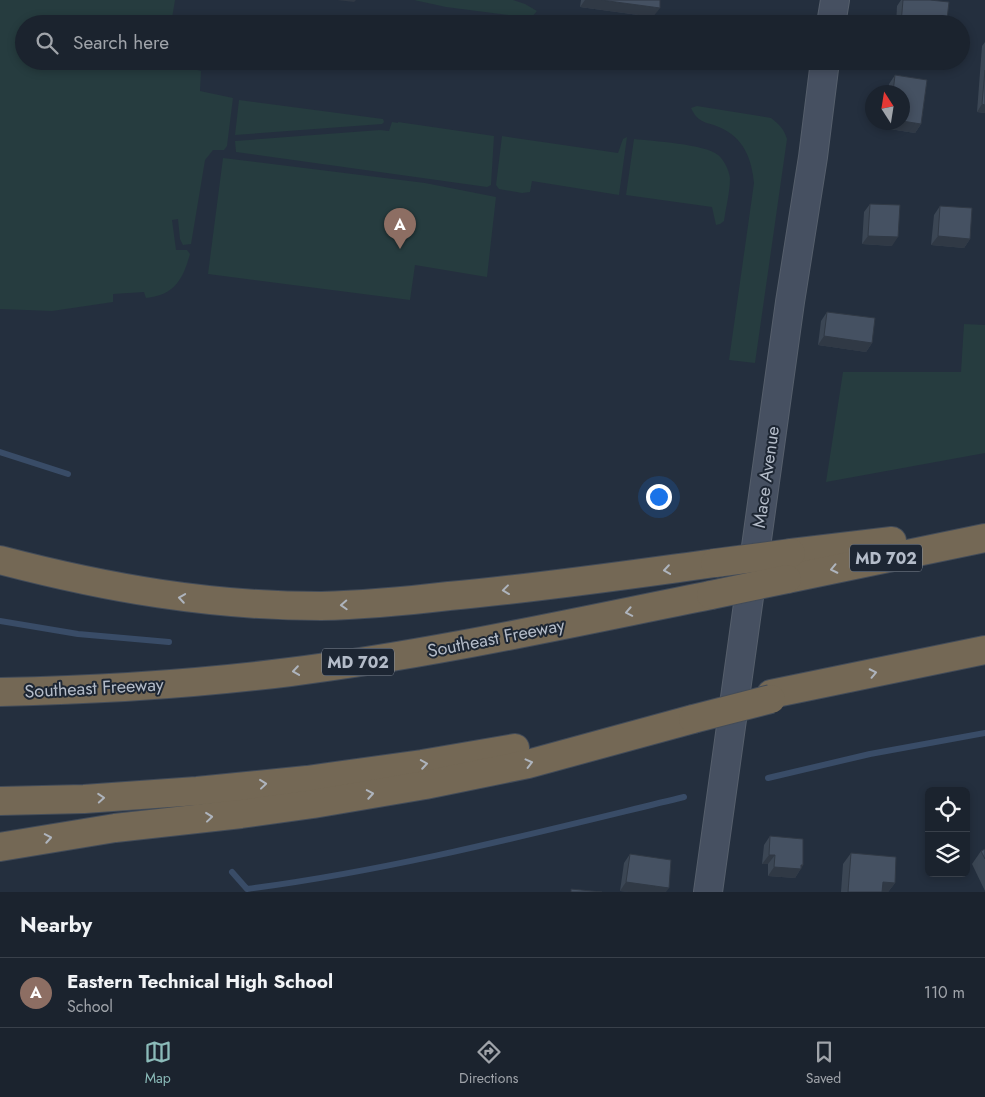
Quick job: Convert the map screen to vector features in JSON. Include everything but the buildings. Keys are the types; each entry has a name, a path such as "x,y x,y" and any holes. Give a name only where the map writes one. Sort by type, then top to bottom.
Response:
{"highway":[{"path":"0,560 67,578 190,599 321,606 382,603 480,593 715,563 789,566 985,529"},
{"name":"Southeast Freeway","path":"0,692 73,690 163,684 290,672 405,655 711,595 789,566 985,538"},
{"path":"0,801 94,799 197,791 422,764 694,715 826,683 985,650"},
{"path":"0,847 115,828 313,804 426,785 528,764 694,715"}],"main road":[{"path":"832,15 834,0"},
{"name":"Mace Avenue","path":"708,892 824,70"}],"green space":[{"path":"0,0 175,0 172,15 15,15 15,70 197,70 201,71 200,91 233,98 227,146 224,150 213,150 205,160 191,244 183,245 180,239 178,219 172,220 176,250 187,250 190,254 181,278 171,289 164,293 146,298 144,292 113,294 113,302 52,311 0,309"},
{"path":"414,0 513,0 537,11 534,15 508,15 446,7"},
{"path":"239,100 383,119 384,122 382,124 235,135"},
{"path":"697,106 771,118 781,127 787,139 755,363 729,360 754,183 751,167 746,152 738,140 720,127 698,118 691,108"},
{"path":"392,122 494,136 491,185 487,187 236,152 235,141 380,130 389,131"},
{"path":"502,136 618,153 623,139 627,137 619,195 532,181 530,192 522,193 499,189 496,185"},
{"path":"634,139 702,148 718,155 726,165 730,178 724,221 716,225 712,207 626,195"},
{"path":"223,158 425,183 496,197 487,277 415,265 410,300 208,274"},
{"path":"964,324 985,325 985,453 826,482 843,372 961,372"}],"waterway":[{"path":"0,452 68,474"},
{"path":"0,621 78,634 169,642"},
{"path":"768,778 870,754 985,733"},
{"path":"232,872 247,889 357,872 466,849 684,797"}],"place":[{"name":"Eastern Technical High School","path":"400,249"}]}
